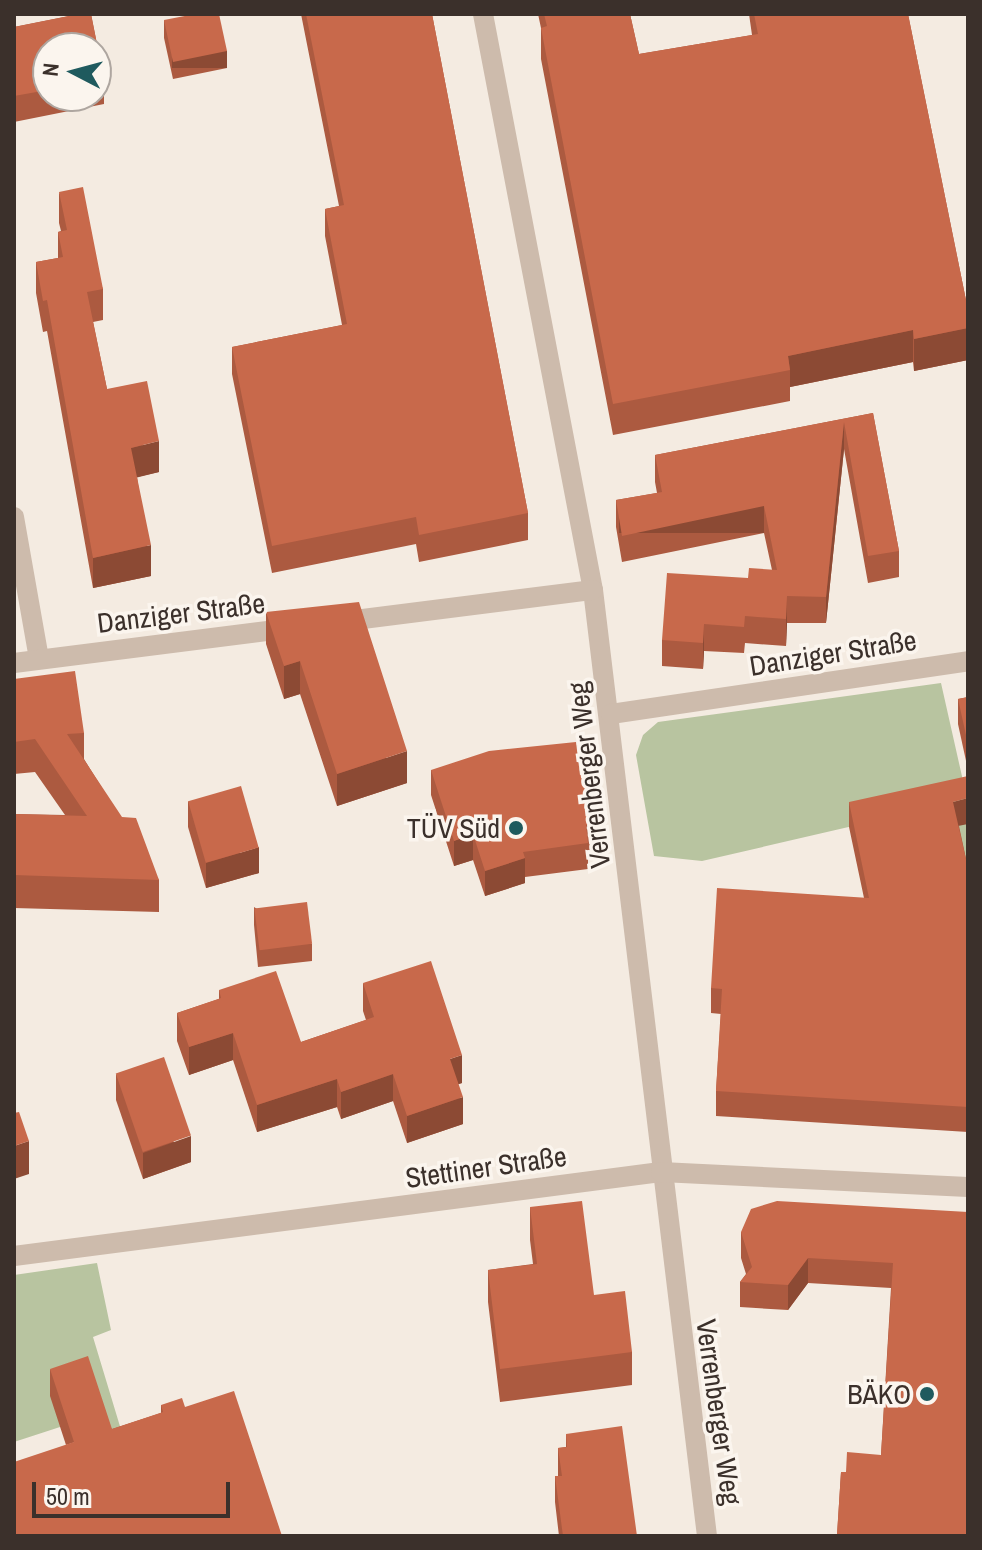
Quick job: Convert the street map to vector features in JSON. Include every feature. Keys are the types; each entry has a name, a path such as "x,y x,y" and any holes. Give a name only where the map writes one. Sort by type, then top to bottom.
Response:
{"street":[{"name":"Verrenberger Weg","path":"483,14 593,590 611,714 661,1172 707,1536"},
{"path":"14,517 39,659"},
{"name":"Danziger Straße","path":"14,663 593,590"},
{"name":"Danziger Straße","path":"611,714 968,661"},
{"name":"Stettiner Straße","path":"14,1256 661,1172 968,1187"}],"green space":[{"path":"941,683 968,803 968,889 948,804 702,861 654,856 636,755 643,735 658,722"},
{"path":"97,1263 111,1330 93,1337 122,1433 60,1427 14,1442 14,1275"}],"building":[{"path":"91,14 95,32 32,32 32,93 14,96 14,27"},
{"path":"195,14 219,14 227,51 173,62 164,20"},
{"path":"306,14 432,14 528,513 419,535 416,517 272,546 232,347 347,324 325,209 344,205"},
{"path":"544,14 630,14 639,54 758,34 754,14 908,14 968,310 968,328 914,339 913,330 788,356 790,370 613,404 541,28 547,26"},
{"path":"83,187 103,289 87,292 107,389 147,381 159,441 131,448 151,545 93,558 47,300 43,301 36,262 63,257 58,232 67,230 59,192"},
{"path":"873,413 899,551 868,556 844,422 826,597 787,596 786,619 745,616 744,627 704,624 703,643 662,640 667,573 748,578 749,568 777,570 764,506 622,536 616,500 662,492 655,455"},
{"path":"359,602 407,751 337,774 300,661 284,666 266,612"},
{"path":"75,671 84,733 67,734 122,817 136,818 159,880 14,875 14,814 87,816 35,739 14,742 14,679"},
{"path":"968,697 968,744 958,699"},
{"path":"576,742 580,775 588,774 594,824 586,825 588,843 523,852 525,858 485,871 473,834 454,841 431,770 489,751"},
{"path":"968,776 968,798 953,802 968,868 968,1107 716,1091 722,989 711,988 717,888 869,898 849,802"},
{"path":"241,786 259,848 206,863 188,801"},
{"path":"307,902 312,944 260,950 254,908"},
{"path":"431,961 462,1055 450,1059 463,1097 407,1116 393,1074 341,1092 337,1079 257,1105 233,1033 189,1047 177,1013 221,998 219,990 276,971 301,1042 374,1017 363,983"},
{"path":"164,1057 191,1135 143,1152 116,1074"},
{"path":"19,1112 29,1141 14,1146 14,1113"},
{"path":"582,1201 594,1295 625,1291 632,1352 500,1369 488,1270 537,1264 530,1207"},
{"name":"BÄKO","path":"777,1201 968,1212 968,1536 837,1534 841,1472 846,1472 847,1452 881,1455 893,1263 808,1258 788,1285 740,1282 752,1267 741,1232 751,1209"},
{"path":"88,1356 112,1429 163,1412 161,1405 182,1398 185,1407 234,1391 282,1536 14,1536 14,1462 74,1442 50,1369"},
{"path":"622,1426 637,1536 563,1536 555,1476 562,1476 558,1448 567,1447 566,1434"}],"place":[{"name":"TÜV Süd","path":"516,828"},
{"name":"BÄKO","path":"927,1394"}]}
